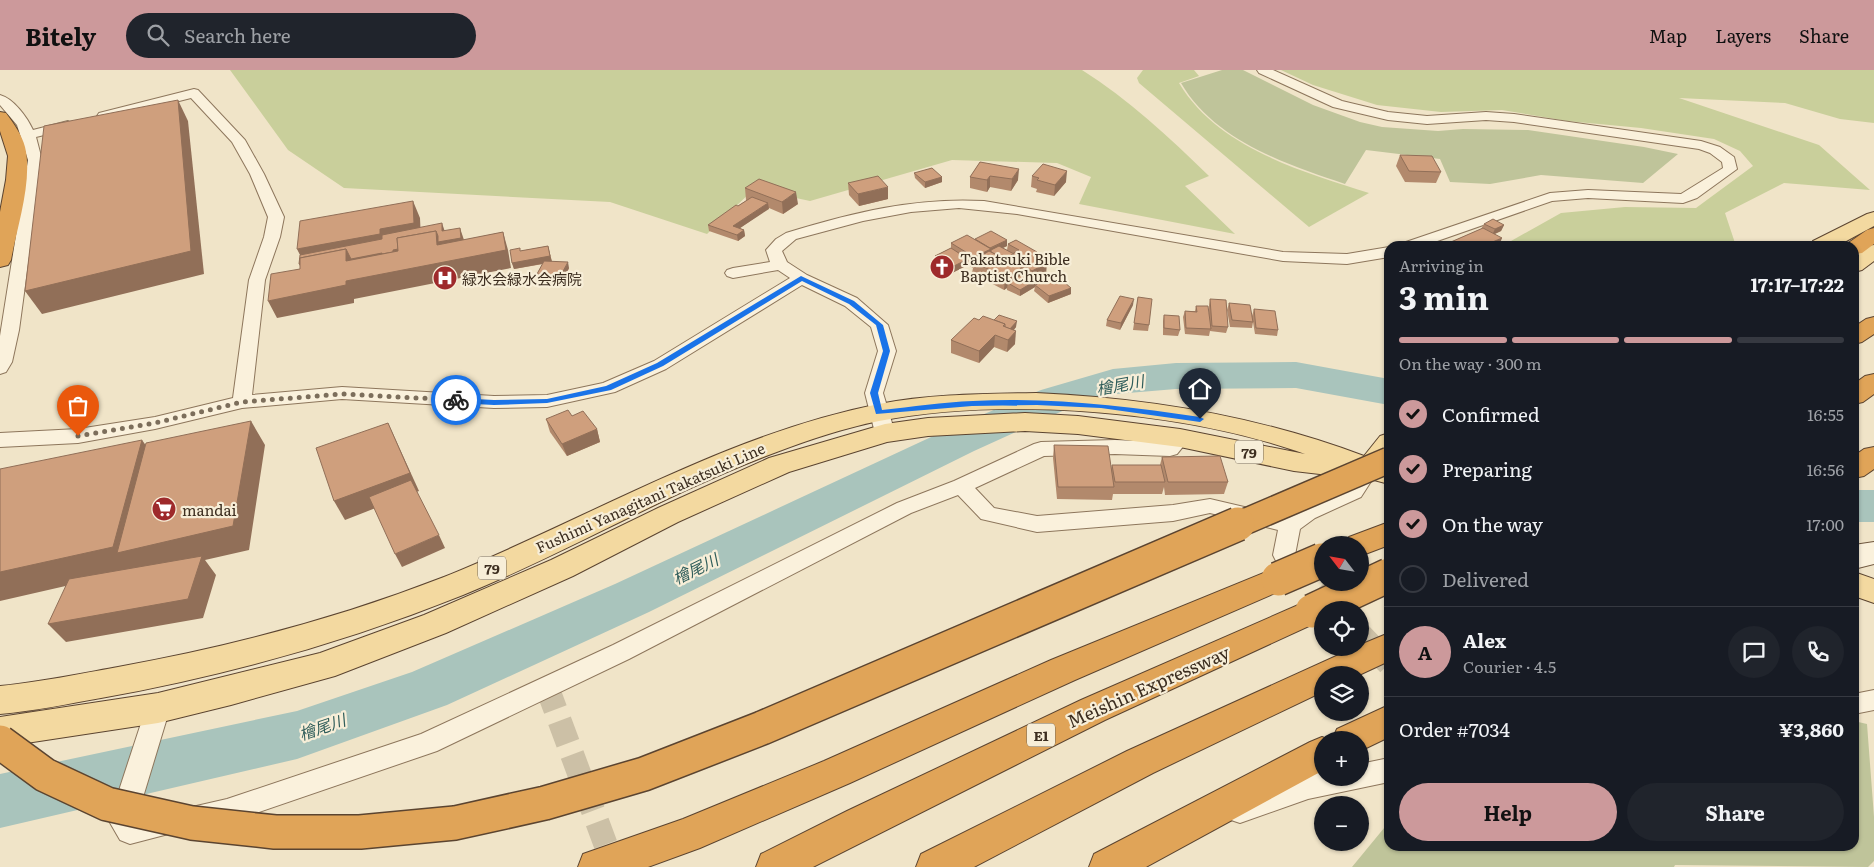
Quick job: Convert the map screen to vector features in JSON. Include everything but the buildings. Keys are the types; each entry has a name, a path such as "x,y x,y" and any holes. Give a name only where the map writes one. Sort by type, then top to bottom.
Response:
{"highway":[{"path":"0,117 10,130 17,156 16,174 0,260"},
{"path":"1859,244 1874,234"},
{"path":"1859,332 1874,323"},
{"path":"1859,392 1874,382"},
{"path":"1859,466 1874,456"},
{"path":"0,742 45,775 107,804 192,823 276,832 360,832 455,823 545,803 644,774 762,728 1384,468"},
{"path":"1369,541 1384,535"},
{"path":"597,867 687,835 837,772 1063,670 1281,567 1314,561"},
{"name":"Meishin Expressway","path":"775,867 860,823 1093,710 1384,577"},
{"path":"1346,666 1384,648"},
{"path":"935,867 1140,762 1314,681"},
{"path":"1366,731 1384,722"},
{"path":"1108,867 1314,757"}],"main road":[{"path":"1830,241 1874,218"},
{"path":"1859,262 1874,251"},
{"name":"Fushimi Yanagitani Takatsuki Line","path":"0,700 173,672 246,655 338,628 441,591 728,461 775,442 882,423 972,403 1037,403 1101,406 1162,413 1219,423 1295,440 1384,468"},
{"name":"Fushimi Yanagitani Takatsuki Line","path":"0,732 155,717 231,692 323,666 436,624 562,568 668,515 780,465 882,423 928,427 1025,422 1129,431 1180,438 1294,462 1384,468"},
{"path":"1859,556 1874,553"},
{"path":"1859,586 1874,591"}],"street":[{"path":"1262,70 1338,104 1388,116 1427,120 1486,116 1535,120 1571,127 1702,145 1715,150 1729,160 1730,169 1683,199 1588,194 1550,197 1423,241"},
{"path":"29,136 194,93 238,140 257,174 276,216 272,237 257,280 242,402"},
{"path":"0,99 15,111 29,136 35,160 10,330 0,368"},
{"path":"882,423 874,393 887,351 879,325 851,302 801,278 781,265 776,259 774,250 781,242 791,236 895,208 946,204 984,205 1284,257 1329,260 1367,258 1384,253"},
{"path":"733,273 781,265"},
{"path":"0,440 78,436 155,423 242,402 342,394 494,402 547,401 608,388 660,365 801,278"},
{"path":"155,717 122,821 130,831 227,811 428,743 621,652 904,508 961,486 1041,450 1114,447 1170,449 1180,438"},
{"path":"1281,567 1290,525 1308,513 1354,492 1384,468"},
{"path":"961,486 988,514 1037,524 1173,513 1210,506 1290,525"},
{"path":"1859,703 1874,700"},
{"path":"1369,774 1384,771"},
{"path":"1117,867 1206,822 1314,786"}],"green space":[{"path":"230,70 1082,70 1116,93 1148,119 1209,176 1185,186 1235,234 1079,204 1091,177 1057,163 952,160 810,201 754,189 707,234 610,202 344,188 288,150"},
{"path":"1143,70 1194,70 1199,76 1179,83 1196,105 1216,125 1238,141 1289,166 1369,193 1309,227 1139,83 1137,78"},
{"path":"1222,70 1243,70 1313,105 1360,122 1382,127 1438,131 1463,129 1528,130 1644,147 1678,154 1643,183 1541,175 1490,184 1450,182 1440,159 1366,150 1345,184 1275,158 1232,135 1212,120 1195,103 1181,83"},
{"path":"1281,70 1874,70 1874,123 1840,119 1785,103 1679,98 1819,145 1870,190 1784,183 1725,213 1734,241 1511,241 1561,213 1625,207 1696,208 1753,166 1740,151 1714,139 1641,128 1567,121 1502,110 1441,112 1377,105 1313,85"},
{"path":"1859,722 1867,724 1874,817 1874,861 1868,867 1675,865 1674,867 1352,867 1365,851 1369,851 1369,846 1384,828 1384,851 1859,851"}],"waterway":[{"name":"檜尾川","path":"0,801 297,735 428,689 632,598 959,441 1055,399 1113,382 1176,376 1296,375 1384,391"},
{"name":"檜尾川","path":"1859,506 1874,506"}],"tunnel":[{"path":"1292,564 1328,601"},
{"path":"1369,643 1384,659"},
{"path":"547,687 614,867"}],"way so far":[{"path":"78,436 155,423 242,402 342,394 456,400"}],"place":[{"name":"Takatsuki Bible Baptist Church","path":"942,267"},
{"name":"緑水会緑水会病院","path":"445,278"},
{"name":"mandai","path":"164,509"}],"route":[{"path":"456,400 494,402 547,401 608,388 660,365 801,278 851,302 879,325 887,351 874,393 879,413 926,407 1004,402 1101,406 1200,419"}]}
